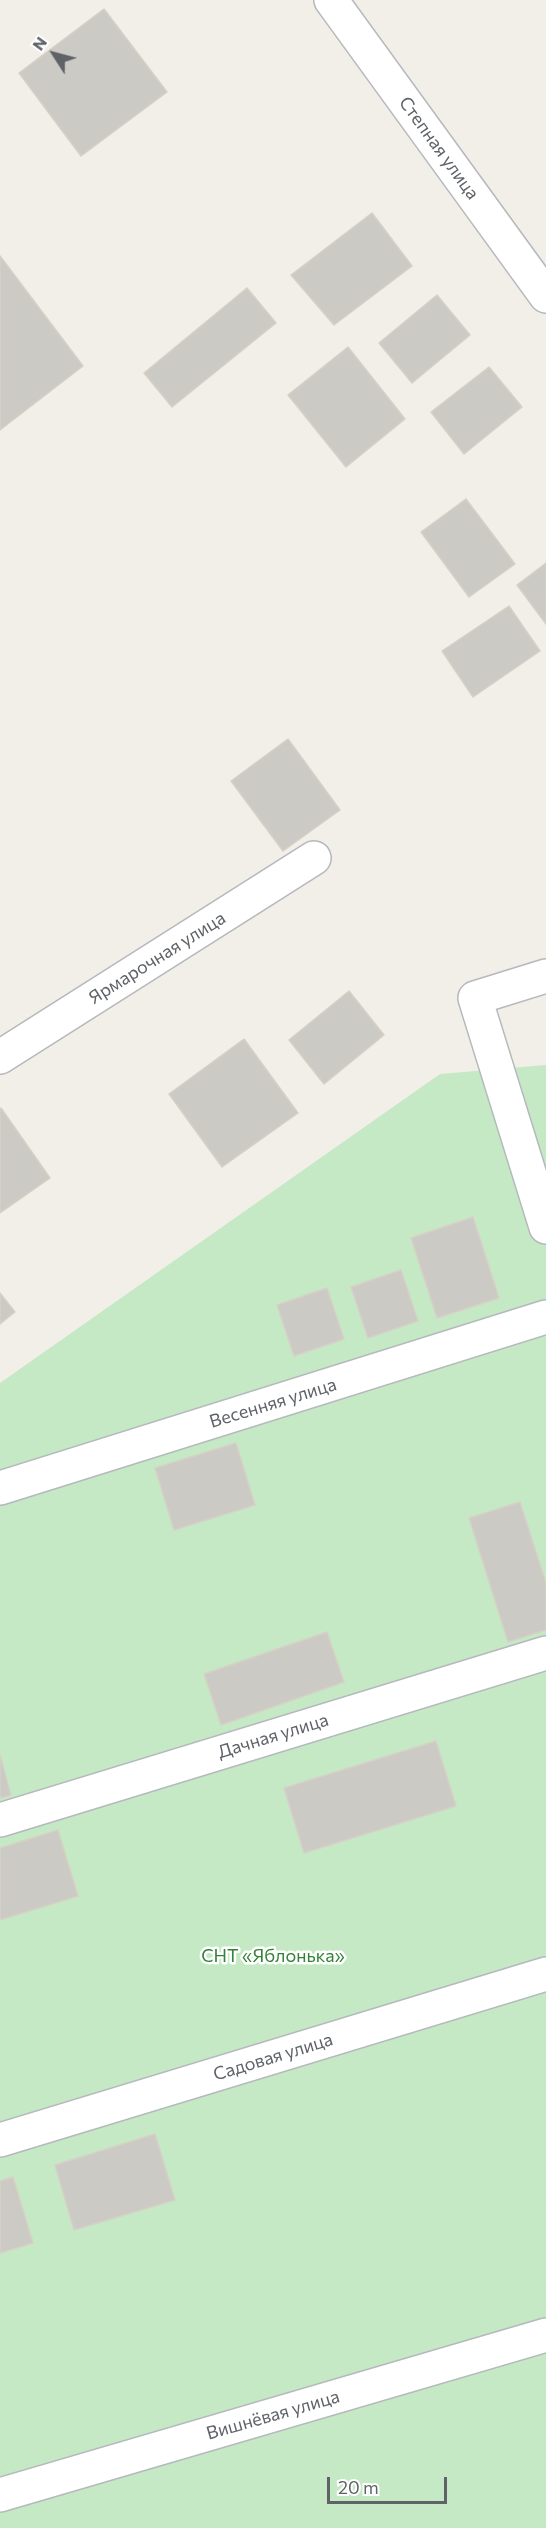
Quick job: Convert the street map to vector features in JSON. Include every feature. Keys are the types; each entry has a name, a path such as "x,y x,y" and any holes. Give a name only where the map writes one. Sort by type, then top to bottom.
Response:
{"street":[{"name":"Степная улица","path":"332,0 546,296"},
{"name":"Ярмарочная улица","path":"0,1057 314,858"},
{"path":"546,976 475,998 546,1227"},
{"name":"Весенняя улица","path":"0,1488 546,1317"},
{"name":"Дачная улица","path":"0,1820 546,1653"},
{"name":"Садовая улица","path":"0,2140 546,1974"},
{"name":"Вишнёвая улица","path":"0,2495 546,2335"}],"green space":[{"name":"СНТ «Яблонька»","path":"546,1065 546,2528 0,2528 0,1383 440,1074"}],"building":[{"path":"104,9 167,92 81,156 19,73"},
{"path":"372,213 412,266 334,325 291,275"},
{"path":"0,256 83,366 0,430"},
{"path":"247,288 276,323 172,407 144,373"},
{"path":"437,295 470,335 412,383 379,343"},
{"path":"348,347 405,419 346,467 288,395"},
{"path":"489,367 522,407 464,454 431,412"},
{"path":"466,499 515,564 469,597 421,532"},
{"path":"546,563 546,624 517,585"},
{"path":"509,606 540,651 473,697 442,651"},
{"path":"288,739 340,810 283,851 231,781"},
{"path":"349,991 384,1035 324,1084 289,1040"},
{"path":"244,1039 298,1113 222,1167 169,1094"},
{"path":"0,1109 50,1178 0,1213"},
{"path":"473,1217 499,1298 437,1318 411,1238"},
{"path":"401,1270 418,1321 368,1338 351,1287"},
{"path":"327,1288 344,1339 294,1356 277,1305"},
{"path":"0,1293 15,1312 0,1324"},
{"path":"236,1443 255,1505 174,1530 155,1468"},
{"path":"520,1502 546,1583 546,1630 508,1642 469,1518"},
{"path":"327,1632 344,1682 221,1725 204,1674"},
{"path":"436,1741 456,1806 304,1853 284,1788"},
{"path":"0,1755 11,1795 0,1798"},
{"path":"58,1830 78,1896 0,1920 0,1848"},
{"path":"155,2134 175,2200 74,2230 55,2165"},
{"path":"13,2177 33,2243 0,2253 0,2181"}]}
